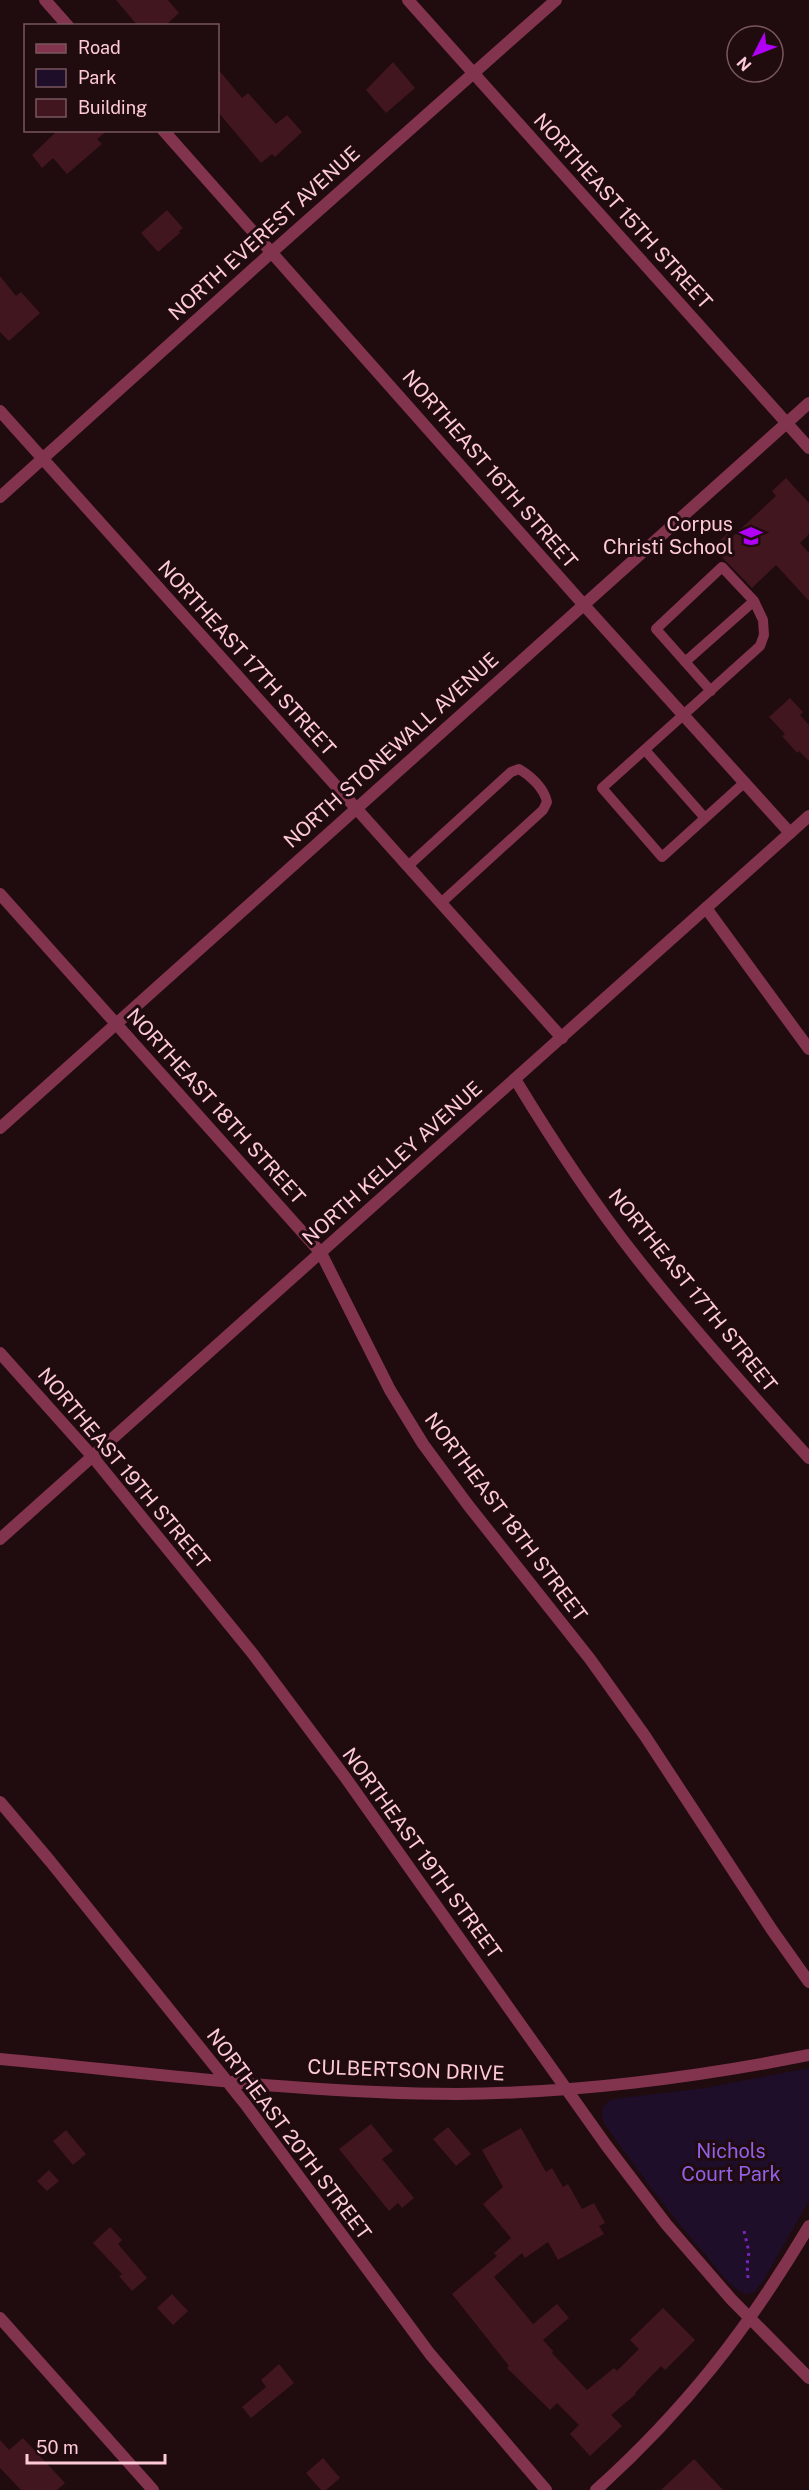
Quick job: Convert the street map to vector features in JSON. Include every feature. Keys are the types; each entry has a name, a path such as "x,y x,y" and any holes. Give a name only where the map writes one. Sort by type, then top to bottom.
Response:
{"street":[{"path":"45,0 66,24"},
{"name":"NORTHEAST 15TH STREET","path":"408,0 809,448"},
{"name":"NORTH EVEREST AVENUE","path":"0,497 556,0"},
{"name":"NORTHEAST 16TH STREET","path":"165,132 583,604 790,833"},
{"name":"NORTH STONEWALL AVENUE","path":"0,1128 809,403"},
{"name":"NORTHEAST 17TH STREET","path":"0,411 562,1038"},
{"name":"NORTH KELLEY AVENUE","path":"0,1539 809,816"},
{"name":"NORTHEAST 18TH STREET","path":"0,894 321,1253 390,1390 423,1444 631,1716 809,1982"},
{"path":"706,908 809,1049"},
{"name":"NORTHEAST 17TH STREET","path":"515,1079 567,1160 634,1255 738,1381 809,1458"},
{"name":"NORTHEAST 19TH STREET","path":"0,1353 92,1456 253,1654 351,1786 666,2224 750,2319 809,2378"},
{"name":"NORTHEAST 20TH STREET","path":"0,1802 51,1861 228,2082 430,2354 546,2490"},
{"name":"CULBERTSON DRIVE","path":"0,2059 228,2082 410,2093 495,2093 671,2079 809,2055"},
{"path":"596,2490 642,2448 699,2385 750,2319 809,2226"},
{"path":"0,2318 153,2490"}],"lane":[{"path":"711,691 656,630 722,567 754,601 763,620 764,635 760,646 684,716 602,788 662,857 745,782"},
{"path":"685,662 754,601"},
{"path":"645,750 705,818"},
{"path":"408,866 511,772 519,769 528,774 545,794 547,802 543,810 441,903"}],"path":[{"path":"744,2231 749,2252 748,2278"}],"green space":[{"name":"Nichols Court Park","path":"809,2068 809,2201 762,2283 754,2292 745,2294 725,2278 681,2226 604,2123 603,2109 614,2099 705,2088"}],"building":[{"path":"116,0 168,0 179,13 167,24 136,24"},
{"path":"393,62 415,88 386,113 366,90"},
{"path":"219,70 242,98 248,93 276,124 287,115 302,132 275,157 272,154 261,163 219,113"},
{"path":"56,132 106,132 97,139 102,144 67,174 53,158 42,168 32,155"},
{"path":"167,210 183,228 158,252 141,233"},
{"path":"0,276 16,296 21,292 40,313 9,341 0,332"},
{"path":"786,478 809,503 809,534 800,543 809,553 809,601 776,565 752,588 712,547 727,534 731,538 776,496 772,491"},
{"path":"790,698 803,712 800,715 809,725 809,761 799,751 797,753 782,736 785,734 769,717"},
{"path":"371,2124 393,2151 382,2159 414,2198 402,2208 398,2203 389,2211 339,2149"},
{"path":"448,2127 471,2154 456,2166 433,2139"},
{"path":"521,2128 546,2172 552,2168 563,2187 568,2184 582,2209 594,2203 605,2223 599,2226 604,2234 558,2260 548,2242 525,2258 522,2253 494,2277 533,2324 557,2304 569,2318 543,2340 553,2351 552,2353 587,2390 614,2368 617,2371 639,2349 630,2340 663,2308 695,2340 665,2370 661,2366 636,2394 611,2415 622,2426 590,2456 570,2434 579,2425 557,2403 550,2410 507,2368 509,2366 452,2294 497,2256 494,2253 511,2238 483,2204 503,2187 482,2150"},
{"path":"66,2130 86,2154 73,2165 53,2141"},
{"path":"49,2170 59,2181 47,2191 37,2181"},
{"path":"110,2227 122,2240 118,2244 147,2278 132,2291 119,2276 122,2274 93,2243"},
{"path":"172,2294 188,2311 173,2325 157,2308"},
{"path":"279,2364 294,2383 251,2418 242,2407 266,2387 261,2380"},
{"path":"23,2438 65,2483 57,2490 21,2490 0,2468 0,2440 9,2450"},
{"path":"323,2458 340,2478 326,2490 321,2490 306,2473"},
{"path":"694,2459 723,2490 661,2490"}],"place":[{"name":"Corpus Christi School","path":"751,536"}]}
